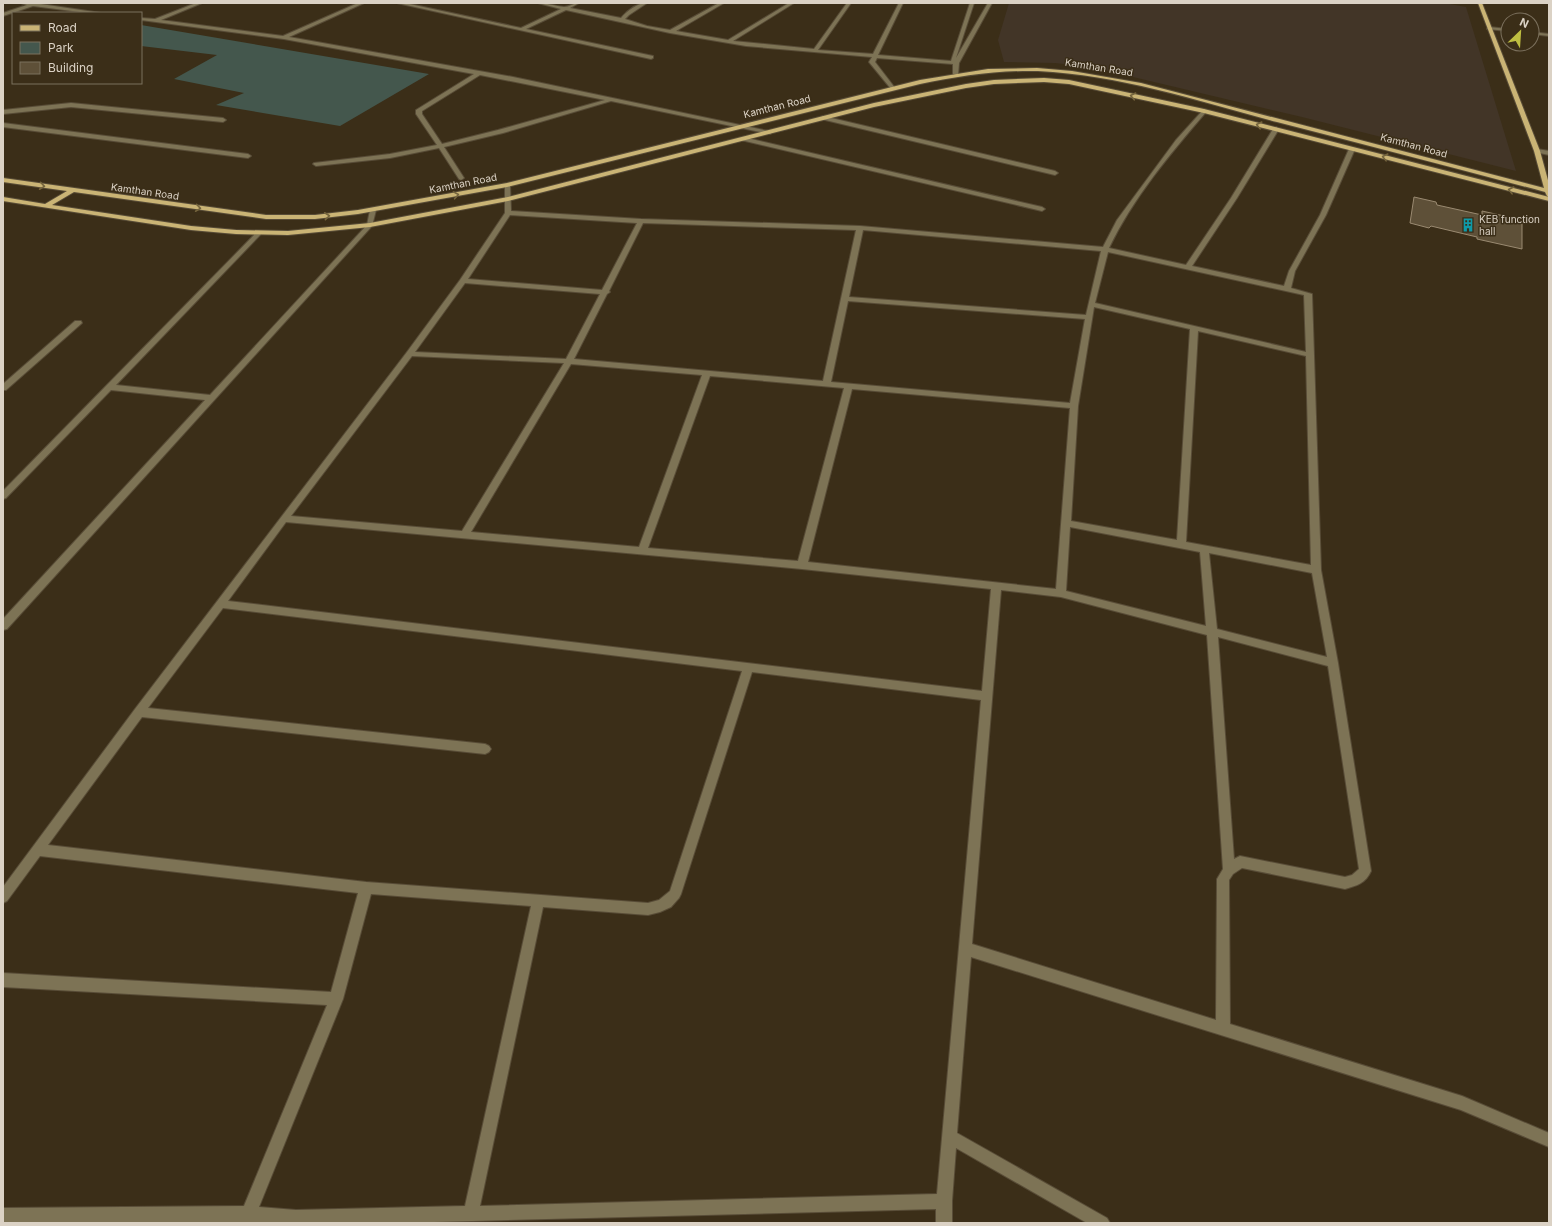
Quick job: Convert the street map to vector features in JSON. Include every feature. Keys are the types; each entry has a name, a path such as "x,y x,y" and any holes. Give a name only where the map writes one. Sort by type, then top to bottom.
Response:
{"main road":[{"path":"1480,3 1537,151 1549,191 1549,199"},
{"path":"1003,70 1016,80"},
{"name":"Kamthan Road","path":"3,180 266,217 315,217 373,210 507,185 736,126 892,88 956,74 1003,70 1055,71 1116,79 1205,99 1276,120 1549,191"},
{"name":"Kamthan Road","path":"3,199 191,228 288,233 370,225 508,199 874,105 966,86 1016,80 1044,80 1068,82 1204,110 1549,199"},
{"path":"46,206 73,190"}],"street":[{"path":"23,3 91,12"},
{"path":"155,21 200,3"},
{"path":"284,38 362,3"},
{"path":"399,3 651,58"},
{"path":"540,3 622,20 670,32 746,45 954,63"},
{"path":"522,30 577,3"},
{"path":"622,20 627,14 645,3"},
{"path":"670,32 722,3"},
{"path":"728,42 792,3"},
{"path":"815,51 849,3"},
{"path":"892,88 872,62 901,3"},
{"path":"956,74 954,63 972,3"},
{"path":"954,63 990,3"},
{"path":"3,15 34,4"},
{"path":"142,19 284,38 479,73 770,132"},
{"path":"1489,28 1500,29"},
{"path":"461,178 439,147 419,114 419,110 479,73"},
{"path":"316,164 350,162 439,147 538,122 611,100"},
{"path":"3,112 71,105 223,120"},
{"path":"1062,593 1074,406 1091,304 1105,249 1119,221 1204,110"},
{"path":"823,118 1055,173"},
{"path":"3,125 248,156"},
{"path":"1188,267 1234,198 1276,129"},
{"path":"744,139 1042,209"},
{"path":"1287,289 1292,272 1323,215 1352,149"},
{"path":"1537,151 1549,153"},
{"path":"3,897 139,712 410,354 463,281 508,213 507,185"},
{"path":"3,626 370,225 373,210"},
{"path":"508,213 641,221 860,228 1105,249 1308,294 1316,570 1334,663 1365,871 1356,880 1345,883 1240,862 1229,870 1222,879 1223,1029"},
{"path":"465,535 569,361 606,292 641,221"},
{"path":"826,383 860,228"},
{"path":"3,496 260,232"},
{"path":"463,281 606,292"},
{"path":"845,299 1089,317"},
{"path":"1091,304 1310,355"},
{"path":"3,388 78,323"},
{"path":"1181,544 1194,327"},
{"path":"410,354 569,361 1074,406"},
{"path":"642,551 707,373"},
{"path":"802,565 850,386"},
{"path":"109,388 213,398"},
{"path":"284,519 802,565 1062,593 1334,663"},
{"path":"1066,523 1316,570"},
{"path":"1204,549 1212,631 1229,870"},
{"path":"944,1223 944,1201 996,586"},
{"path":"221,604 987,696"},
{"path":"38,850 366,888 648,909 660,907 669,902 676,894 748,667"},
{"path":"139,712 485,749"},
{"path":"249,1214 336,998 366,888"},
{"path":"471,1213 538,901"},
{"path":"966,949 1462,1103 1549,1140"},
{"path":"3,980 336,998"},
{"path":"950,1137 1102,1223"},
{"path":"3,1216 249,1214 296,1218 944,1201"}],"shaded area":[{"path":"1009,3 1444,3 1466,7 1516,171 1302,117 1091,67 1055,63 1004,62 998,40"}],"green space":[{"path":"142,25 429,74 340,126 216,105 244,93 174,79 217,55 142,46"}],"building":[{"name":"KEB function hall","path":"1414,197 1436,202 1437,205 1482,215 1482,211 1522,220 1522,249 1477,239 1477,237 1431,226 1429,228 1410,223"}],"place":[{"name":"KEB function hall","path":"1468,225"}]}
